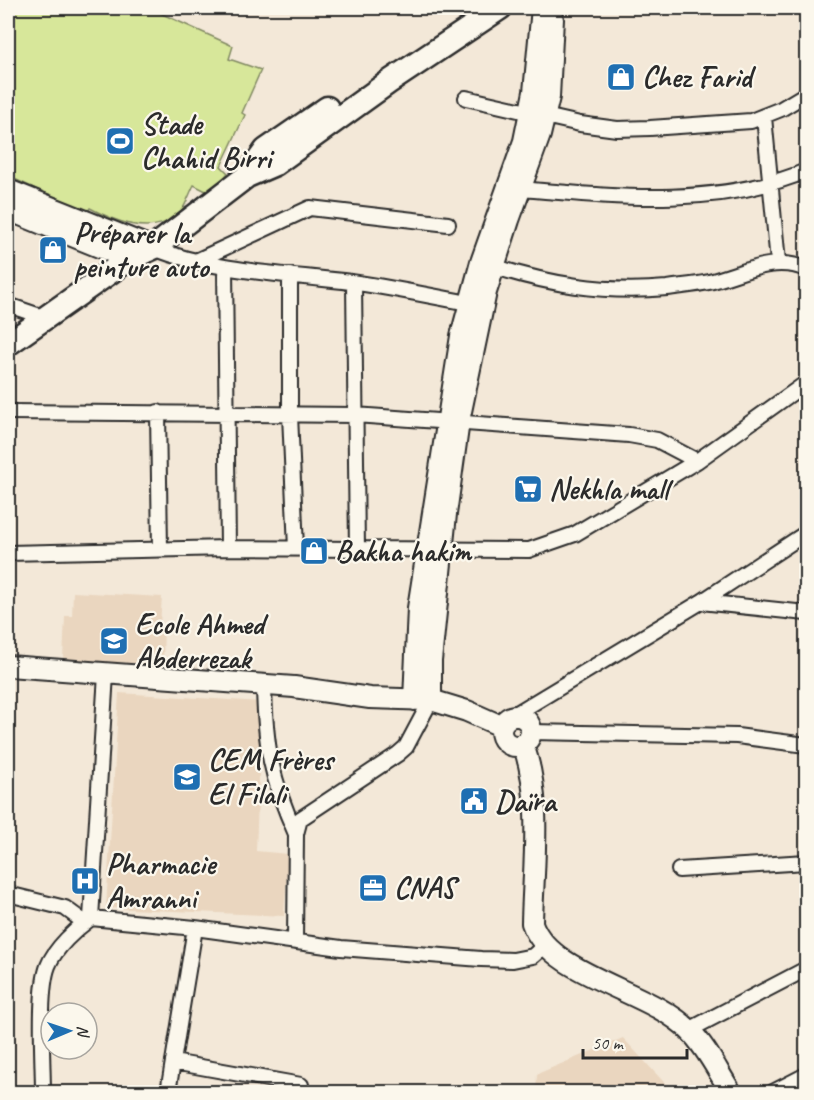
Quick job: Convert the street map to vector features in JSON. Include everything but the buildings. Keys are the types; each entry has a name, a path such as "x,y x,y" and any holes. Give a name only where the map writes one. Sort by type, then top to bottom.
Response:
{"main road":[{"path":"247,176 266,150 472,8"},
{"path":"8,344 129,259 153,248 247,176 275,164 389,82 500,8"},
{"path":"488,265 521,189 540,135 537,114 542,8"},
{"path":"423,700 418,608 434,549 452,420 476,305 524,141 537,114 549,97 554,8"},
{"path":"8,190 153,248"},
{"path":"8,210 129,259"},
{"path":"8,666 264,685 423,700 507,721 501,735 507,744 527,738 534,789 532,923 544,946 594,977 664,1011 689,1030 731,1092"}],"street":[{"path":"466,98 580,124 617,129 719,125 764,117 807,93"},
{"path":"764,117 778,262"},
{"path":"521,189 592,196 713,194 771,185 807,171"},
{"path":"196,261 310,208 448,224"},
{"path":"153,248 178,257 225,267 354,283 476,305"},
{"path":"129,259 178,257"},
{"path":"488,265 558,285 616,290 666,288 708,282 778,262 807,269"},
{"path":"225,267 228,548"},
{"path":"290,275 290,415 296,548"},
{"path":"354,283 357,550"},
{"path":"8,305 46,318"},
{"path":"8,553 228,548 434,549 507,552 529,550 558,542 697,461 807,383"},
{"path":"8,412 225,412 452,420 629,435 657,440 697,461"},
{"path":"158,412 160,549"},
{"path":"507,721 807,534"},
{"path":"701,602 807,614"},
{"path":"43,1092 43,1012 47,967 52,957 88,920 106,674"},
{"path":"264,685 269,760 275,785 296,834"},
{"path":"295,940 298,823 304,815 398,754 416,729 423,700"},
{"path":"527,738 737,736 807,745"},
{"path":"679,870 807,862"},
{"path":"8,894 65,908 88,920 195,928 341,948 513,960 533,956 544,946"},
{"path":"168,1092 195,928"},
{"path":"689,1030 807,969"},
{"path":"173,1062 301,1085"},
{"path":"773,1092 807,1075"}],"shaded area":[{"name":"Ecole Ahmed Abderrezak","path":"73,592 162,597 160,624 164,624 163,665 63,659 65,616 72,616"},
{"name":"CEM Frères El Filali","path":"119,693 262,702 256,851 288,854 284,916 106,908"},
{"path":"623,1038 673,1092 536,1092 537,1074"}],"green space":[{"name":"Stade Chahid Birri","path":"8,8 149,8 233,46 229,59 261,70 242,113 245,115 221,166 228,173 210,193 194,185 184,207 175,217 165,223 143,226 121,222 90,208 87,213 8,176"}],"place":[{"name":"Chez Farid","path":"621,77"},
{"name":"Stade Chahid Birri","path":"120,141"},
{"name":"Préparer la peinture auto","path":"53,250"},
{"name":"Nekhla mall","path":"528,489"},
{"name":"Bakha hakim","path":"314,551"},
{"name":"Ecole Ahmed Abderrezak","path":"114,641"},
{"name":"CEM Frères El Filali","path":"187,777"},
{"name":"Daïra","path":"474,801"},
{"name":"Pharmacie Amranni","path":"85,881"},
{"name":"CNAS","path":"373,888"}]}
